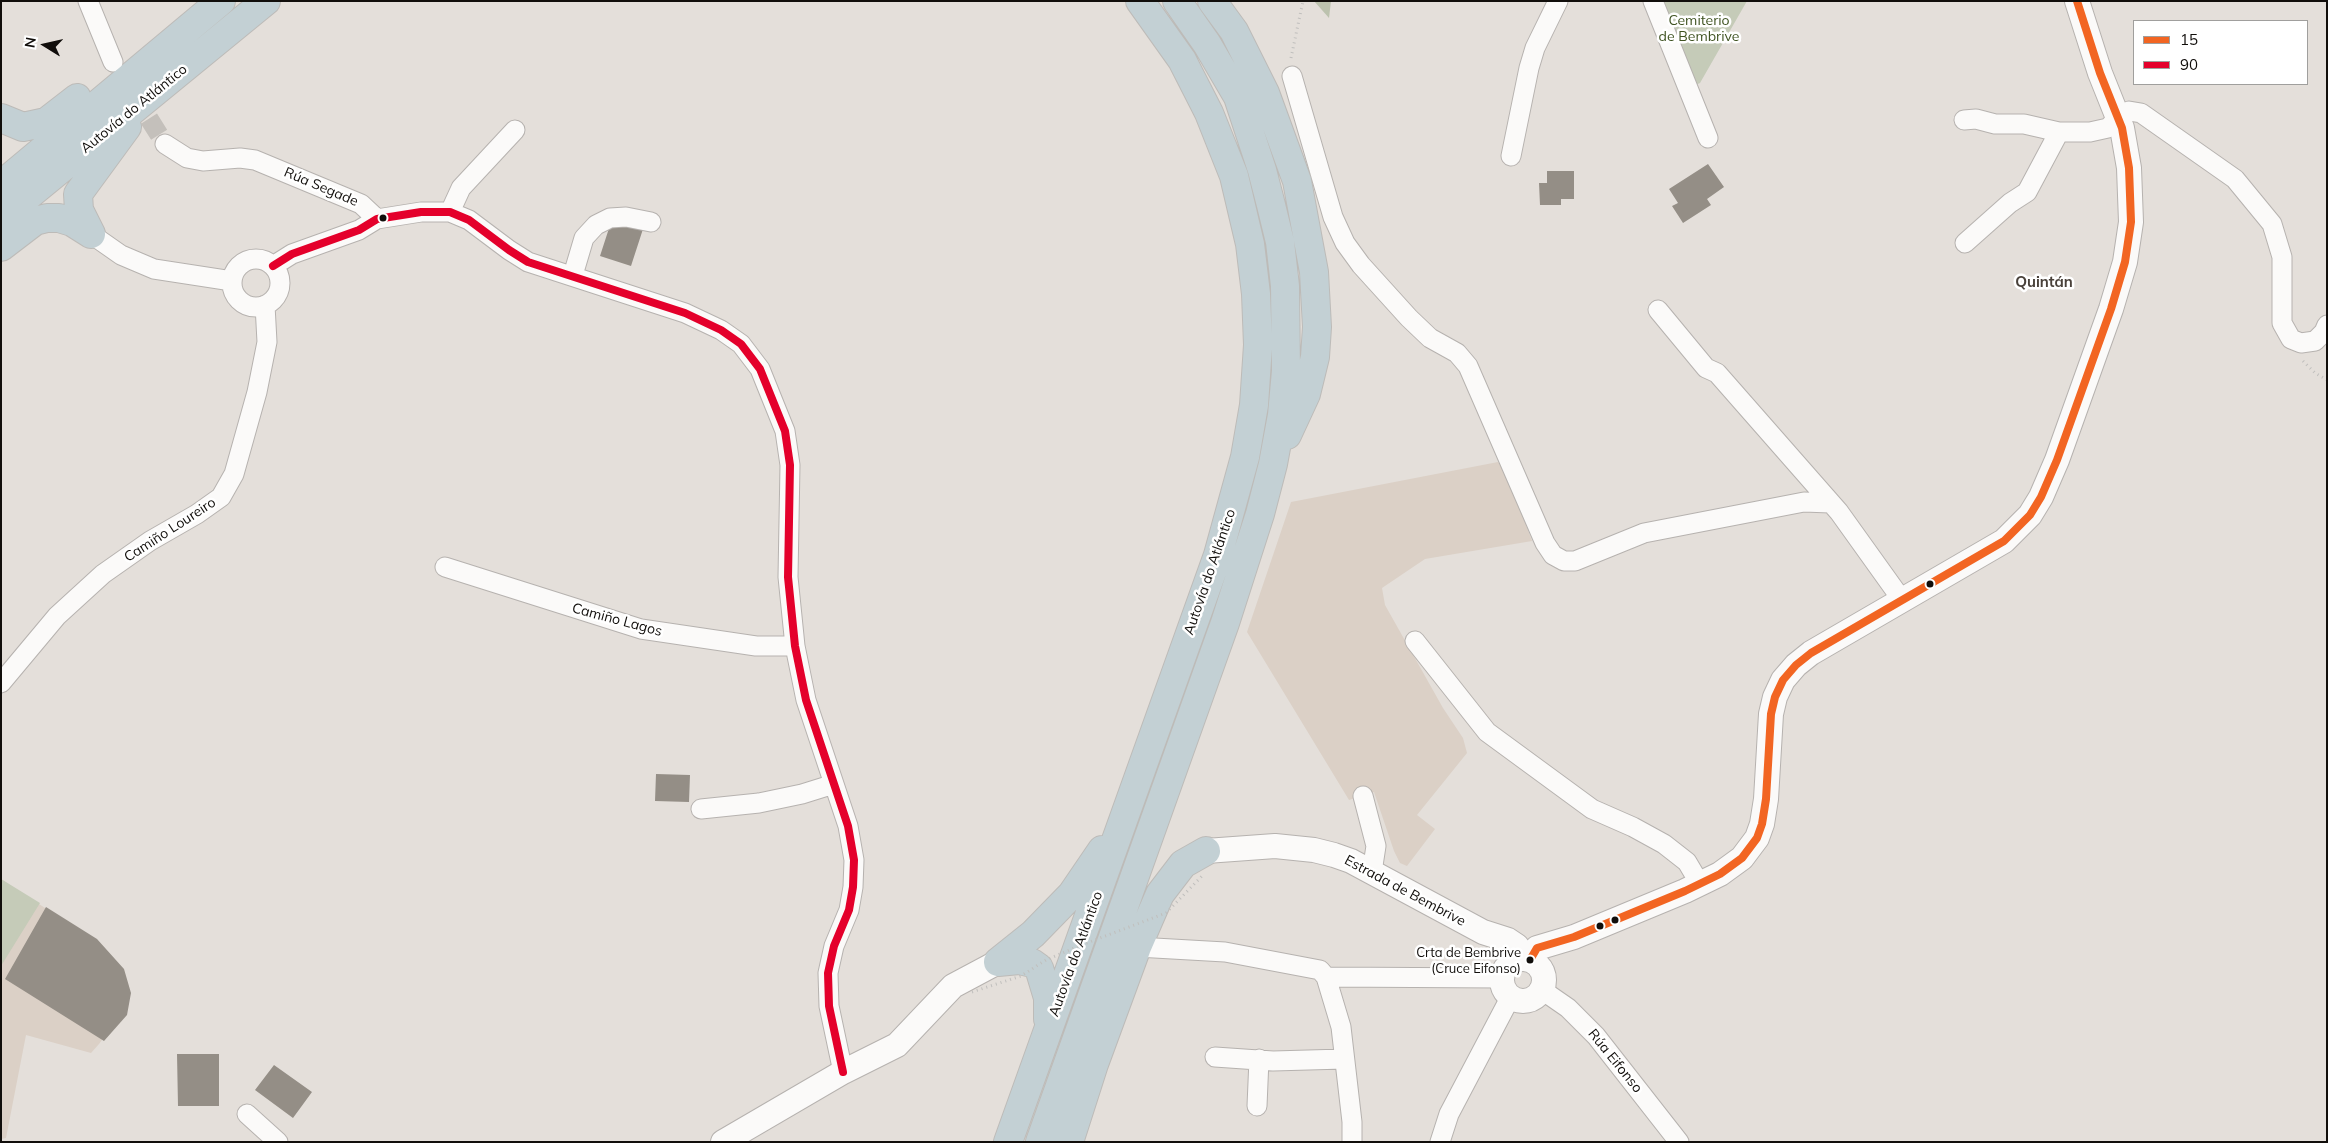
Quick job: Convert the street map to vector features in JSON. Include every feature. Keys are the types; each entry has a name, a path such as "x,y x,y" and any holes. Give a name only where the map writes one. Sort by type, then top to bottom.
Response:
{"highway":[{"path":"1,118 23,127 46,122 115,70 197,1"},
{"name":"Autovía do Atlántico","path":"1,185 220,1"},
{"name":"Autovía do Atlántico","path":"1,218 266,1"},
{"name":"Autovía do Atlántico","path":"1008,1142 1233,506 1245,457 1254,405 1258,345 1256,294 1250,244 1234,176 1209,113 1182,60 1140,1"},
{"name":"Autovía do Atlántico","path":"1040,1142 1225,623 1260,514 1273,464 1286,371 1285,286 1280,242 1262,170 1238,97 1207,44 1176,1"},
{"path":"1212,1 1234,31 1265,94 1297,181 1314,272 1317,326 1315,357 1306,394 1273,464"},
{"path":"91,234 80,210 78,194 150,96"},
{"path":"1,247 35,221 47,218 59,218 72,222 91,234"},
{"path":"998,962 1044,924 1072,894 1123,820"},
{"path":"1069,1142 1094,1064 1137,947 1160,894 1183,864 1205,863"},
{"path":"998,962 1019,960 1032,962 1039,968 1048,998 1048,1033"}],"street":[{"path":"88,1 114,62"},
{"path":"1511,156 1529,68 1535,48 1558,1"},
{"path":"1653,1 1708,138"},
{"path":"1535,971 1574,936 1700,884 1732,866 1751,848 1757,838 1766,799 1772,714 1775,697 1783,680 1796,665 1812,653 2004,541 2030,515 2041,497 2081,395 2111,309 2125,262 2130,231 2131,204 2127,149 2118,117 2100,73 2077,1"},
{"path":"1292,76 1333,217 1345,243 1361,265 1409,318 1430,338 1457,353 1468,366 1545,543 1553,555 1564,561 1575,561 1644,533 1804,502 1830,503"},
{"path":"1964,120 1976,119 1995,124 2024,124 2059,132 2102,130 2108,128 2118,117 2129,111 2141,112 2235,179 2272,224 2282,257 2282,323 2291,339 2301,343 2315,341 2324,332 2327,325"},
{"path":"450,212 461,188 515,130"},
{"path":"1965,243 2010,204 2027,192 2059,132"},
{"name":"Rúa Segade","path":"165,144 187,158 240,158 255,160 362,204 377,219"},
{"path":"273,266 292,254 359,230 377,219 422,212 450,212 469,220 528,262 573,275 685,313 721,330 741,344 760,369 785,431 790,466 788,577 794,646 806,700 848,826 854,860 853,887 849,910 834,946 828,973 829,1006 843,1072"},
{"path":"573,275 584,238 596,225 610,218 618,217 651,222"},
{"path":"91,234 121,255 154,268 232,281"},
{"path":"256,259 265,261 273,266 278,274 280,283 278,292 273,300 265,305 256,307 246,305 238,299 233,290 232,281 234,272 240,265 248,260 256,259"},
{"name":"Camiño Loureiro","path":"1,683 57,616 103,574 150,541 197,514 221,497 234,474 257,392 267,342 265,305"},
{"path":"1658,310 1706,368 1717,373 1830,503 1902,600"},
{"name":"Camiño Lagos","path":"445,568 641,629 756,646 794,646"},
{"path":"1415,641 1487,732 1592,809 1633,826 1664,844 1687,862 1700,884"},
{"path":"702,809 758,803 802,794 834,784"},
{"path":"1363,796 1376,846 1372,872"},
{"name":"Estrada de Bembrive","path":"1205,863 1254,847 1294,847 1334,855 1372,872 1483,932 1508,940 1517,946 1535,971"},
{"name":"Estrada de Bembrive","path":"1483,932 1505,982"},
{"path":"1137,947 1225,952 1320,970 1326,977 1341,1027 1352,1122 1352,1142"},
{"path":"1440,1142 1449,1114 1505,982 1512,961 1535,971"},
{"path":"723,1142 843,1072 897,1045 953,986 998,962"},
{"path":"1326,977 1486,976 1505,982 1519,1001 1528,1001 1536,997 1535,971"},
{"name":"Rúa Eifonso","path":"1535,971 1596,1036 1678,1142"},
{"path":"1215,1057 1344,1059"},
{"path":"1257,1106 1259,1059"},
{"path":"247,1114 278,1142"}],"path":[{"path":"1292,76 1291,63 1303,1"},
{"path":"972,992 1021,976 1046,960 1166,913 1205,863"}],"shaded area":[{"path":"1498,462 1506,471 1532,541 1425,559 1382,588 1385,605 1443,708 1463,738 1467,753 1417,815 1435,829 1407,866 1400,863 1394,851 1374,792 1349,800 1247,632 1291,502"},
{"path":"1,879 80,931 121,1014 91,1053 26,1035 6,1138 1,1139"}],"green space":[{"path":"1314,1 1331,1 1329,18"},
{"name":"Cemiterio de Bembrive","path":"1658,1 1747,1 1700,83 1693,86"},
{"path":"1,879 40,903 1,966"}],"building":[{"path":"1708,164 1724,187 1707,199 1711,205 1683,223 1672,206 1678,203 1669,189"},
{"path":"1547,171 1574,171 1574,199 1561,199 1561,205 1540,205 1539,183 1547,183"},
{"path":"612,219 643,229 631,266 600,256"},
{"path":"656,774 690,775 689,802 655,801"},
{"path":"46,907 97,939 124,969 131,993 127,1015 104,1041 5,979"},
{"path":"177,1054 219,1054 219,1106 178,1106"},
{"path":"274,1065 312,1092 293,1118 255,1090"}],"tunnel":[{"path":"134,95 165,144"}],"transit line":[{"name":"15","path":"1530,960 1537,948 1574,937 1685,891 1720,874 1742,858 1757,838 1762,824 1766,799 1771,714 1775,697 1783,680 1796,665 1811,653 2004,541 2030,515 2041,497 2057,460 2111,309 2125,262 2131,222 2129,168 2122,128 2100,73 2077,1"},
{"name":"90","path":"273,266 292,254 359,230 377,219 421,212 450,212 469,220 528,262 685,313 721,330 741,344 760,369 785,431 790,465 788,577 795,646 806,700 848,826 854,860 853,887 849,910 834,946 828,973 829,1006 843,1072"}],"place":[{"name":"Crta de Bembrive (Cruce Eifonso)","path":"1530,960"}],"district":[{"name":"Quintán","path":"2044,282"}]}
